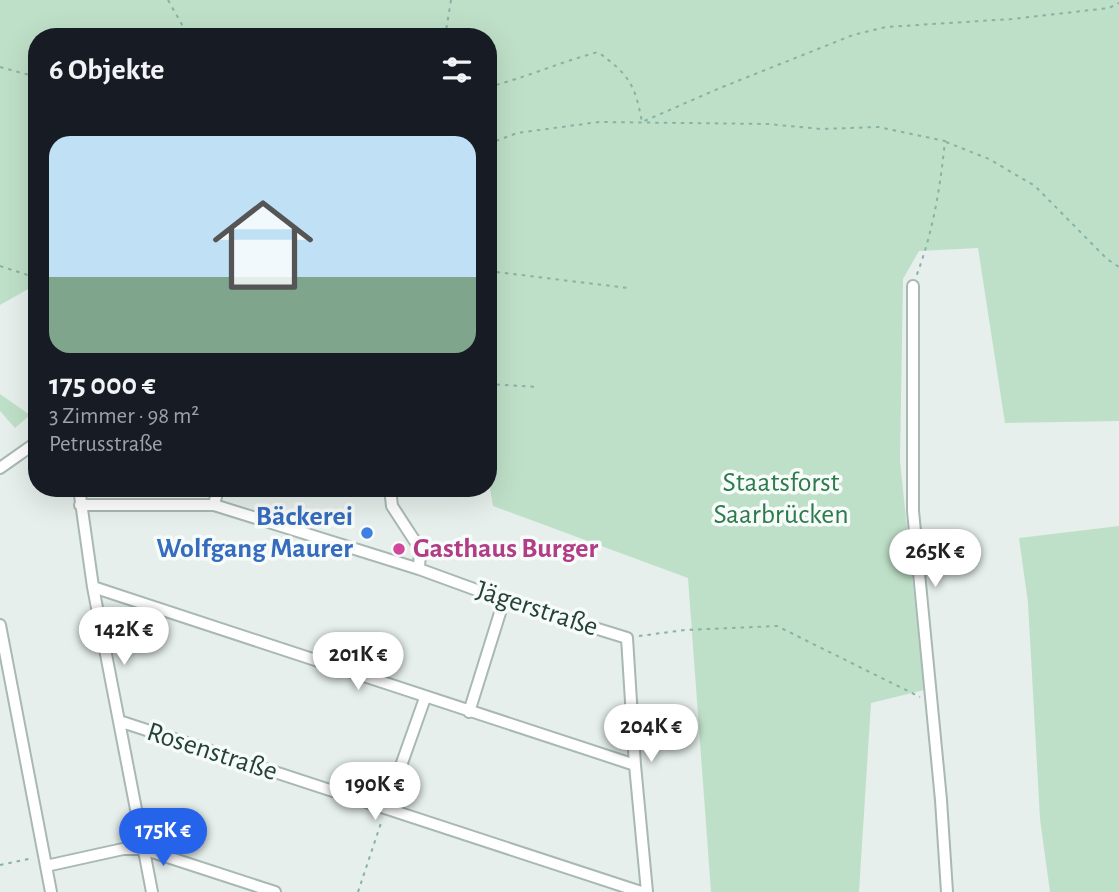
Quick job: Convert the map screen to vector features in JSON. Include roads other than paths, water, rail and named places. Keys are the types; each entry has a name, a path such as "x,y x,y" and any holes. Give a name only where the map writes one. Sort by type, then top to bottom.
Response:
{"street":[{"path":"913,286 913,511 941,800 947,892"},
{"path":"0,468 28,448"},
{"path":"80,497 93,587 152,892"},
{"path":"214,505 216,497"},
{"path":"391,497 392,506 420,549 419,569"},
{"name":"Jägerstraße","path":"80,505 214,505 627,638 635,765"},
{"path":"93,587 635,765 646,892"},
{"path":"469,712 504,600"},
{"path":"0,625 51,892"},
{"path":"386,808 425,698"},
{"name":"Rosenstraße","path":"119,721 641,892"},
{"path":"45,861 123,849 143,849 275,892"}],"place":[{"name":"Bäckerei Wolfgang Maurer","path":"367,533"},
{"name":"Gasthaus Burger","path":"399,549"}],"park label":[{"name":"Staatsforst Saarbrücken","path":"781,499"}]}
